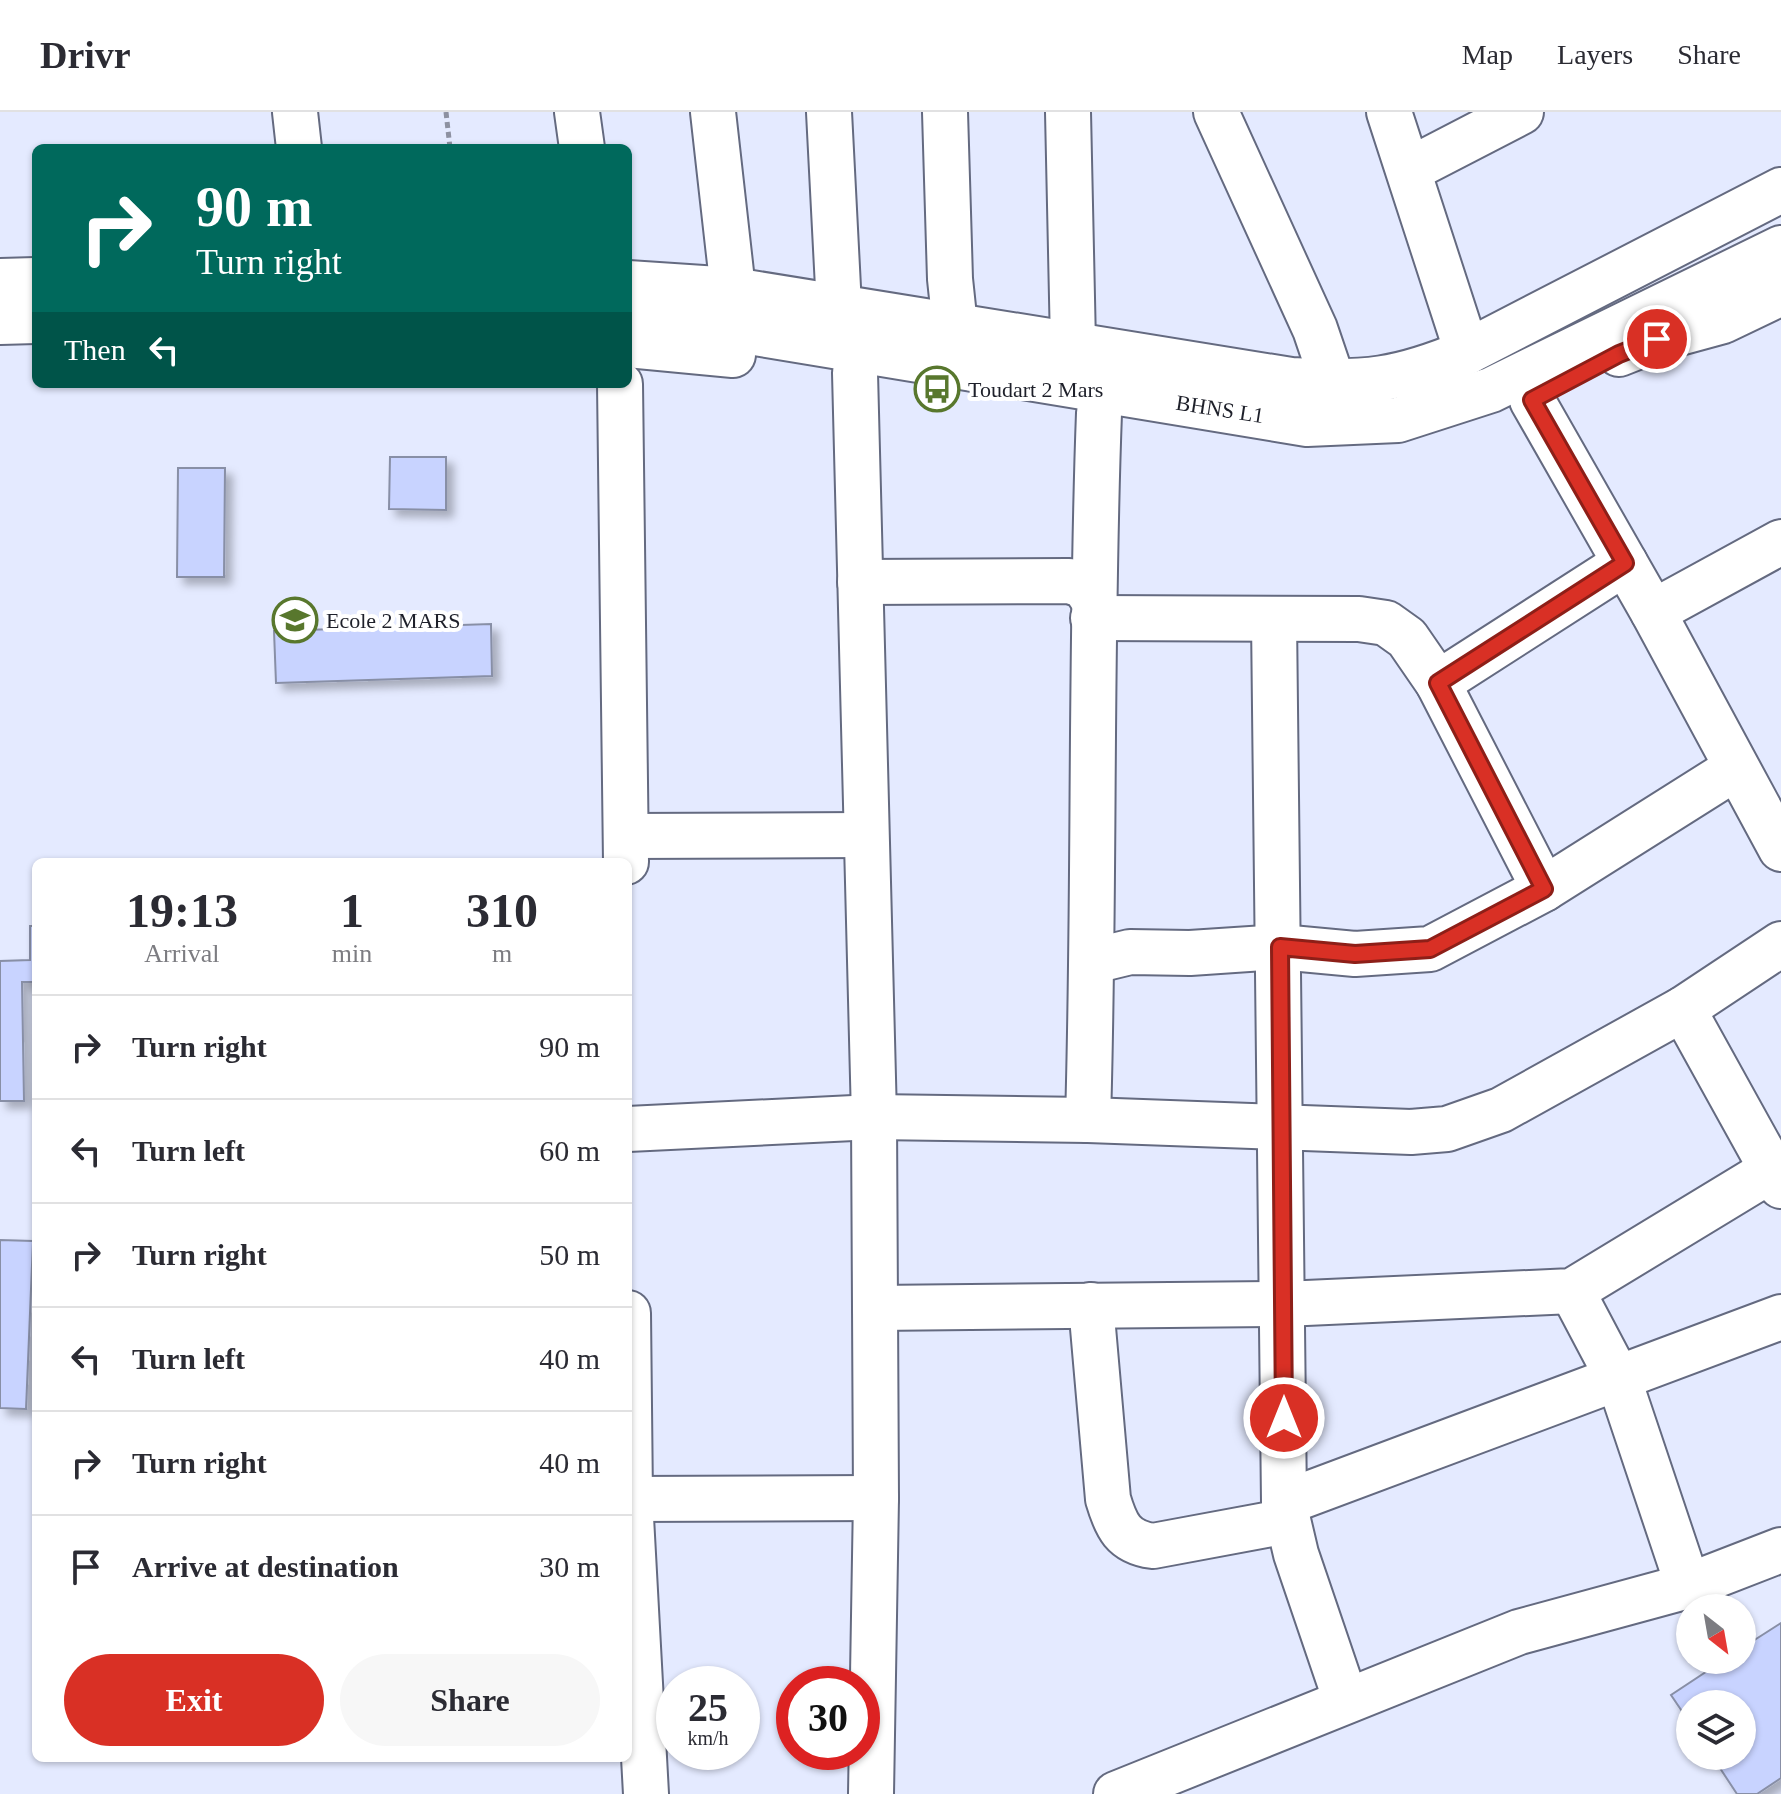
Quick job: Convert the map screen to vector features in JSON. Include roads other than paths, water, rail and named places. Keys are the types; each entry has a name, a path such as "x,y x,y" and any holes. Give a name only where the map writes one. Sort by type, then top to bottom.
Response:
{"street":[{"path":"295,112 299,144"},
{"path":"577,112 581,144"},
{"path":"713,112 733,290"},
{"path":"829,112 839,307"},
{"path":"945,112 950,279 955,326"},
{"path":"1068,112 1073,344"},
{"path":"1216,112 1315,329 1333,382"},
{"path":"1389,112 1467,352"},
{"path":"1409,170 1521,112"},
{"path":"632,283 733,290 1276,378 1377,382 1423,370 1467,352 1781,190"},
{"name":"BHNS L1","path":"632,313 1307,424 1398,420 1491,390 1781,248"},
{"name":"BHNS L1","path":"632,327 838,353 1247,423 1359,430 1407,423 1484,398 1781,258"},
{"path":"0,281 32,280"},
{"path":"632,345 732,355 855,373 1303,448 1350,449 1398,445 1444,435 1532,400 1619,354 1657,339 1723,321 1781,293"},
{"path":"0,322 32,321"},
{"path":"0,330 32,330"},
{"path":"0,342 32,343"},
{"path":"855,373 874,1117 876,1498 871,1794"},
{"path":"620,388 626,849 866,835"},
{"path":"1532,400 1653,612 1781,849"},
{"path":"1088,1120 1093,961 1092,608 1099,413"},
{"path":"1653,612 1781,542"},
{"path":"1438,683 1625,563"},
{"path":"860,582 1069,581 1084,586 1092,608"},
{"path":"1092,608 1386,623 1407,638 1438,683 1544,889"},
{"path":"1274,619 1286,1512 1346,1701"},
{"path":"1093,961 1130,952 1190,953 1280,947 1355,954 1430,949 1544,889 1736,768"},
{"path":"632,1129 874,1117 1088,1120 1411,1132 1474,1122 1683,1009 1781,944"},
{"path":"875,1308 1284,1304 1572,1291 1777,1178 1683,1009"},
{"path":"1572,1291 1619,1380 1688,1586"},
{"path":"1091,1305 1108,1499 1124,1536 1153,1546 1286,1512 1781,1317"},
{"path":"632,1499 876,1498"},
{"path":"632,1536 646,1794"},
{"path":"1116,1794 1519,1632 1688,1586 1781,1550"}],"place":[{"name":"Toudart 2 Mars","path":"937,389"},
{"name":"Ecole 2 MARS","path":"295,620"}]}
